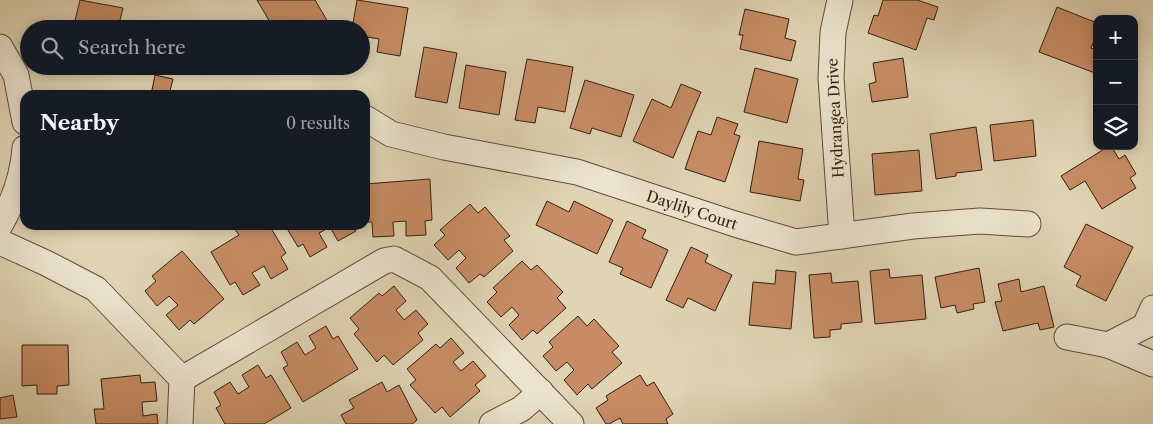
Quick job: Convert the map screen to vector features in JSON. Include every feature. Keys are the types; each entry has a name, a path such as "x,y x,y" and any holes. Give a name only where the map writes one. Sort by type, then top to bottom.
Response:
{"street":[{"name":"Hydrangea Drive","path":"840,0 833,32 831,78 842,236"},
{"path":"0,47 16,74 20,95"},
{"name":"Daylily Court","path":"370,121 391,134 444,147 577,172 796,242 912,226 970,222 1028,224"},
{"path":"0,225 10,208 20,179"},
{"path":"0,242 96,289 182,379 180,424"},
{"path":"182,379 384,261 394,259 430,278 571,424"},
{"path":"1108,345 1144,326 1153,308"},
{"path":"1067,338 1108,345 1153,364"},
{"path":"492,424 521,409 541,392"}],"building":[{"path":"80,0 123,8 120,20 75,20"},
{"path":"257,0 315,0 327,20 269,20"},
{"path":"357,0 408,8 400,56 377,52 379,39 370,38 370,20 354,20"},
{"path":"883,0 917,0 938,7 934,20 927,18 916,50 868,33 874,15 878,16"},
{"path":"1057,7 1093,21 1093,43 1091,48 1093,49 1093,72 1039,52"},
{"path":"745,9 789,19 785,38 796,41 791,61 740,49 743,35 739,35"},
{"path":"424,47 457,53 447,103 415,97"},
{"path":"903,58 908,97 872,102 869,84 876,82 873,63"},
{"path":"527,59 573,67 565,112 538,107 535,123 515,120"},
{"path":"466,65 506,72 499,115 459,108"},
{"path":"755,68 798,79 787,123 744,112"},
{"path":"155,75 173,79 170,90 152,90"},
{"path":"585,80 634,95 621,137 592,128 590,134 570,128"},
{"path":"681,84 701,92 673,158 633,141 652,99 671,108"},
{"path":"717,117 738,124 734,134 740,136 725,182 685,169 698,131 711,135"},
{"path":"1033,120 1036,156 994,161 990,125"},
{"path":"976,127 982,170 956,173 956,176 936,179 930,134"},
{"path":"759,141 803,149 798,179 804,180 800,201 750,192"},
{"path":"919,150 922,191 875,195 872,154"},
{"path":"1103,150 1113,150 1119,159 1125,155 1136,174 1130,178 1136,188 1102,209 1085,181 1070,190 1061,176"},
{"path":"430,179 432,220 425,221 426,235 406,236 406,221 393,222 394,236 373,237 372,222 370,222 370,184"},
{"path":"547,201 569,212 574,201 613,220 597,254 536,225"},
{"path":"470,204 478,213 485,207 510,236 504,240 513,251 484,277 480,274 469,283 456,268 466,258 459,250 448,260 434,245 445,235 440,230"},
{"path":"627,221 646,230 642,238 668,250 651,288 620,274 623,268 609,262"},
{"path":"1086,224 1133,247 1106,301 1076,286 1081,276 1064,267"},
{"path":"235,230 272,230 286,253 281,257 288,269 271,279 264,266 252,273 260,285 243,295 235,282 230,285 211,252 239,235"},
{"path":"288,230 324,230 319,233 327,247 310,257 303,244 298,247"},
{"path":"332,230 356,231 338,241"},
{"path":"691,247 708,255 705,262 732,275 715,311 688,298 683,308 666,300"},
{"path":"182,251 224,299 194,324 190,320 179,330 166,315 178,305 169,296 157,306 145,291 156,281 152,276"},
{"path":"522,261 531,270 537,265 563,292 557,298 566,308 537,334 533,330 522,340 509,325 519,315 512,307 501,317 487,302 497,292 493,288"},
{"path":"979,268 985,302 973,304 974,309 957,313 955,305 941,308 935,277"},
{"path":"889,269 890,278 922,275 926,319 875,324 870,271"},
{"path":"776,270 796,272 791,329 749,325 753,282 775,284"},
{"path":"831,273 832,283 858,281 862,322 841,324 841,329 830,330 830,337 814,338 809,275"},
{"path":"1019,279 1021,292 1044,286 1054,327 1040,330 1038,323 1003,331 995,302 1002,301 998,284"},
{"path":"394,286 406,301 396,310 404,320 416,310 428,324 418,333 423,340 393,365 384,355 377,362 354,334 359,329 350,318 379,293 382,296"},
{"path":"578,316 587,326 594,319 619,346 612,352 622,363 592,389 588,384 577,395 564,380 574,370 567,362 556,371 543,356 553,347 549,342"},
{"path":"326,326 333,339 338,336 358,369 303,402 283,368 288,365 281,352 297,342 305,355 316,348 309,336"},
{"path":"451,338 464,353 453,362 461,371 473,361 486,376 475,385 480,391 450,417 442,407 435,413 410,385 416,380 407,369 436,344 440,348"},
{"path":"22,345 68,345 69,385 57,386 57,394 37,394 37,385 22,386"},
{"path":"258,365 266,378 271,375 291,408 264,424 225,424 216,408 221,405 214,392 230,382 238,394 249,387 242,375"},
{"path":"140,375 141,383 155,382 157,401 142,402 143,416 157,414 158,424 96,424 94,409 104,409 101,379"},
{"path":"640,375 647,386 654,382 673,414 666,419 668,424 623,424 620,418 606,424 596,408 608,400 606,396"},
{"path":"382,382 387,392 399,385 417,420 412,424 346,424 341,415 354,408 349,400"},
{"path":"13,395 17,417 0,419 0,398"}]}
